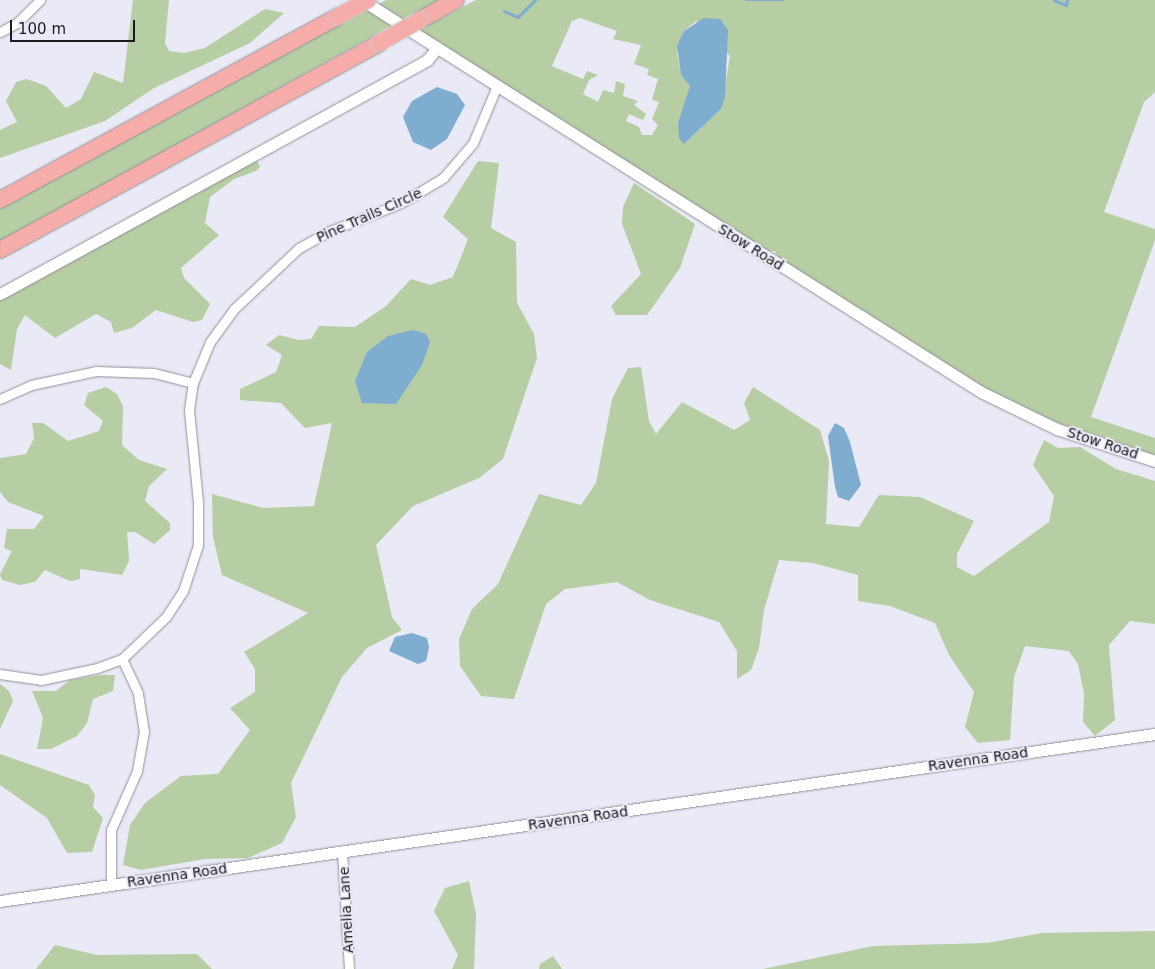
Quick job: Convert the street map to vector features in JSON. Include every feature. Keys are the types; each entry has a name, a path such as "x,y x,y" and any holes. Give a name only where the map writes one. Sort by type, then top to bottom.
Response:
{"highway":[{"path":"0,200 368,0"},
{"path":"0,250 456,0"}],"street":[{"path":"0,32 17,23 40,0"},
{"name":"Stow Road","path":"362,0 979,391 1057,428 1155,461"},
{"path":"0,294 427,60 437,48"},
{"name":"Pine Trails Circle","path":"0,674 41,680 65,677 122,659 166,617 193,563 199,532 189,440 193,383 225,320 299,248 330,231 401,203 449,173 473,143 497,86"},
{"path":"0,399 30,385 96,371 154,373 193,383"},
{"path":"110,884 111,830 137,770 144,732 138,693 122,659"},
{"name":"Ravenna Road","path":"0,901 1155,734"},
{"name":"Amelia Lane","path":"342,851 349,969"}],"green space":[{"path":"133,0 169,0 165,43 169,51 184,53 205,48 265,9 284,13 250,43 154,88 105,121 0,158 0,130 17,122 6,101 16,82 27,79 46,86 66,108 81,99 94,72 123,83"},
{"path":"386,0 439,0 403,19 379,4"},
{"path":"476,0 1155,0 1155,92 1144,102 1104,212 1155,229 1155,240 1091,417 1155,438 1155,455 1055,422 998,396 778,258 775,251 767,251 419,30","holes":["580,18 617,31 613,39 641,45 634,64 649,69 647,75 658,79 652,100 659,102 652,119 658,125 652,135 642,135 639,127 626,121 629,114 643,120 646,114 634,105 638,101 623,96 625,84 616,81 614,93 603,90 598,102 583,94 589,80 598,75 587,71 583,79 552,66 572,21","696,21 730,56 721,109 685,143 682,113 691,86 681,75 677,52 684,31"]},
{"path":"366,9 393,25 0,242 0,208"},
{"path":"256,159 260,167 256,171 234,179 210,197 205,223 219,235 181,268 184,278 210,304 202,320 193,322 156,310 132,328 114,333 111,322 96,314 55,338 25,315 17,329 11,370 0,364 0,300"},
{"path":"478,161 499,163 491,228 516,242 517,303 534,334 537,358 503,459 479,478 413,506 376,545 392,617 402,630 367,648 342,677 291,783 296,817 282,843 248,858 205,859 141,870 123,865 130,825 145,803 181,776 218,774 250,730 230,708 255,692 255,669 244,652 308,613 222,575 213,537 212,494 263,508 314,506 332,423 305,428 281,403 240,400 240,389 276,372 282,355 266,345 279,335 299,340 311,339 319,326 355,327 386,306 411,279 430,285 453,277 468,239 443,217"},
{"path":"634,183 695,224 680,268 647,315 616,315 611,306 641,274 622,224 623,207"},
{"path":"641,367 649,421 656,434 682,402 734,430 750,420 744,403 753,387 820,430 829,461 826,524 859,527 879,495 920,497 974,521 957,554 957,567 974,576 1049,522 1054,496 1033,465 1044,440 1058,448 1080,447 1116,469 1155,481 1155,624 1130,621 1109,645 1115,720 1095,736 1083,722 1084,694 1078,664 1069,651 1025,646 1014,677 1010,740 978,743 965,727 974,692 949,655 935,623 890,606 858,601 858,575 813,563 779,560 764,610 759,648 751,670 737,679 737,651 719,622 650,600 617,582 565,589 546,604 514,699 481,696 460,666 459,639 472,609 498,584 539,494 581,505 596,483 612,399 628,368"},
{"path":"106,387 117,394 123,406 122,445 139,460 167,469 149,486 145,501 170,523 170,530 154,544 135,532 127,532 129,561 122,575 80,569 80,579 70,581 45,570 35,582 20,585 2,580 0,574 12,551 4,548 7,529 34,529 44,516 8,502 0,492 0,458 26,454 34,438 32,423 43,423 68,441 99,431 103,421 84,405 88,393"},
{"path":"100,675 115,675 113,691 93,699 87,723 77,736 51,749 37,749 43,718 32,691 56,691 70,680"},
{"path":"0,684 9,691 13,701 0,729"},
{"path":"0,754 89,785 95,795 93,807 103,818 92,852 67,853 47,818 0,785"},
{"path":"469,881 476,914 474,969 452,969 458,955 434,911 445,888"},
{"path":"1155,931 1155,969 763,969 873,946 987,943 1042,933"},
{"path":"55,945 97,955 197,954 212,969 36,969"},
{"path":"553,956 562,969 539,969 540,964"}],"water":[{"path":"704,18 720,19 728,30 725,97 721,109 684,144 679,138 678,123 690,86 681,75 677,46 684,31"},
{"path":"437,87 457,94 465,105 447,139 431,150 413,142 403,117 412,101"},
{"path":"413,330 426,334 430,342 422,365 396,404 362,403 355,381 367,352 388,336"},
{"path":"835,423 844,428 850,442 861,485 849,501 838,497 835,487 828,436"},
{"path":"412,633 427,638 429,647 426,661 418,664 389,651 395,637"}],"waterway":[{"path":"504,11 518,17 535,0"},
{"path":"746,0 783,0"},
{"path":"1054,0 1066,5 1067,0"}]}
